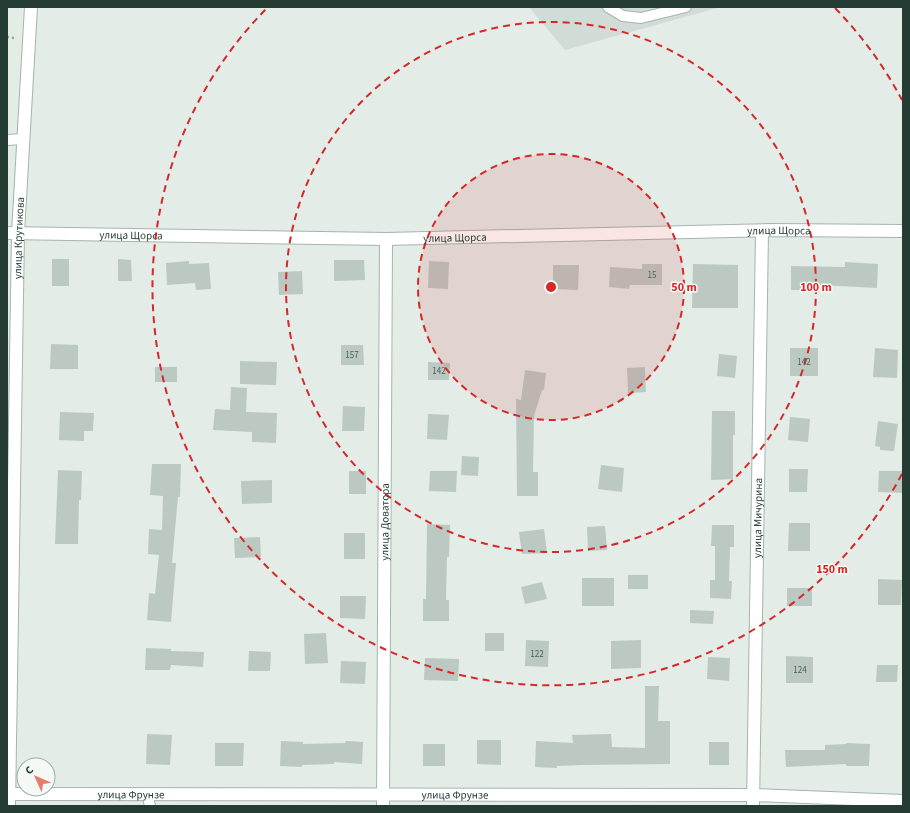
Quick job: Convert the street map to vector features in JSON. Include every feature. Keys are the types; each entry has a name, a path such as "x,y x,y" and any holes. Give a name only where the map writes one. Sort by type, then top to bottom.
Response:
{"street":[{"name":"улица Крутикова","path":"8,798 12,233 23,139 31,7"},
{"name":"улица Щорса","path":"12,233 386,239 762,231 903,230"},
{"name":"улица Мичурина","path":"753,800 762,231"},
{"name":"улица Доватора","path":"383,800 386,239"},
{"name":"улица Фрунзе","path":"8,798 149,800 903,801"}],"lane":[{"path":"608,7 623,16 641,18 686,7"},
{"path":"7,140 23,139"}],"shaded area":[{"path":"529,7 721,7 565,50"}],"building":[{"path":"52,259 69,259 69,286 52,286"},
{"path":"118,259 131,260 132,281 118,281"},
{"path":"334,260 364,260 365,280 334,281"},
{"path":"189,261 189,264 209,263 211,289 196,290 195,283 167,285 166,263"},
{"path":"429,261 449,262 448,289 428,288"},
{"path":"845,262 878,264 877,288 819,285 819,290 791,290 791,266 845,267"},
{"path":"642,264 662,264 662,285 630,285 629,289 609,287 610,267 642,269"},
{"path":"693,264 738,265 738,308 692,308"},
{"path":"553,265 579,265 578,290 553,289"},
{"path":"302,271 303,294 279,295 278,272"},
{"path":"51,344 78,345 78,369 50,369"},
{"path":"341,345 363,345 364,365 341,365"},
{"path":"790,348 818,348 818,376 790,376"},
{"path":"875,348 898,350 897,378 873,377"},
{"path":"719,354 737,356 735,378 717,376"},
{"path":"240,361 277,362 276,385 240,384"},
{"path":"428,362 450,363 449,380 428,380"},
{"path":"155,367 177,367 177,382 155,382"},
{"path":"645,367 646,392 628,393 627,368"},
{"path":"525,370 546,373 544,390 542,390 534,416 533,472 538,472 538,496 517,496 516,399 521,400"},
{"path":"231,387 247,388 246,412 277,413 276,443 252,442 252,432 213,430 215,409 230,410"},
{"path":"343,406 365,407 364,431 342,431"},
{"path":"712,411 735,411 735,435 733,435 733,479 711,480"},
{"path":"60,412 94,413 93,431 84,431 84,441 59,440"},
{"path":"428,414 449,415 447,440 427,439"},
{"path":"790,417 810,419 808,442 788,440"},
{"path":"878,421 898,424 894,451 880,450 880,447 875,446"},
{"path":"462,456 479,457 478,476 461,475"},
{"path":"152,464 181,464 180,497 178,497 172,563 176,563 171,622 147,620 149,593 155,594 159,555 148,554 149,529 162,530 163,496 150,495"},
{"path":"601,465 624,468 622,492 598,489"},
{"path":"789,469 808,469 807,492 789,492"},
{"path":"58,470 82,471 81,500 79,500 78,544 55,544"},
{"path":"349,471 366,471 366,494 349,494"},
{"path":"430,471 457,471 456,492 429,491"},
{"path":"879,471 903,471 903,493 878,492"},
{"path":"272,480 272,503 242,504 241,481"},
{"path":"789,523 810,523 810,551 788,551"},
{"path":"427,524 450,525 449,557 447,557 446,600 449,600 449,621 423,621 423,599 426,599"},
{"path":"712,525 734,525 734,547 730,547 729,581 732,581 731,599 710,598 710,580 715,580 715,546 711,546"},
{"path":"605,526 607,550 588,551 587,527"},
{"path":"544,529 547,553 522,554 519,532"},
{"path":"344,533 365,533 365,559 344,559"},
{"path":"260,537 261,557 235,558 234,538"},
{"path":"628,575 648,575 648,589 628,589"},
{"path":"582,578 614,578 614,606 582,606"},
{"path":"878,579 902,580 901,605 878,605"},
{"path":"542,582 547,599 525,604 521,587"},
{"path":"787,588 812,588 812,606 787,606"},
{"path":"340,596 366,596 365,619 340,618"},
{"path":"690,610 714,611 713,624 690,623"},
{"path":"326,633 328,663 305,664 304,634"},
{"path":"485,633 504,633 504,651 485,651"},
{"path":"526,640 549,641 548,667 525,666"},
{"path":"641,640 641,668 611,669 611,641"},
{"path":"146,648 171,649 171,651 204,652 203,667 171,665 170,670 145,670"},
{"path":"249,651 271,652 270,671 248,671"},
{"path":"786,656 813,657 813,683 786,683"},
{"path":"708,657 730,658 729,681 707,679"},
{"path":"425,658 459,659 458,681 424,680"},
{"path":"341,661 366,662 365,684 340,683"},
{"path":"877,665 898,665 897,682 876,682"},
{"path":"645,686 659,686 658,721 670,721 670,764 582,765 557,766 557,768 535,767 536,741 573,743 572,735 611,734 612,747 645,748"},
{"path":"147,734 172,735 170,765 146,764"},
{"path":"477,740 501,740 501,765 477,764"},
{"path":"281,741 303,742 303,744 345,743 346,741 363,742 362,764 334,762 334,764 302,765 302,767 280,766"},
{"path":"709,742 729,742 729,765 709,765"},
{"path":"215,743 244,743 243,766 215,766"},
{"path":"846,743 870,744 869,766 846,766 846,764 786,767 785,750 825,750 825,745"},
{"path":"423,744 445,744 445,766 423,766"}]}
